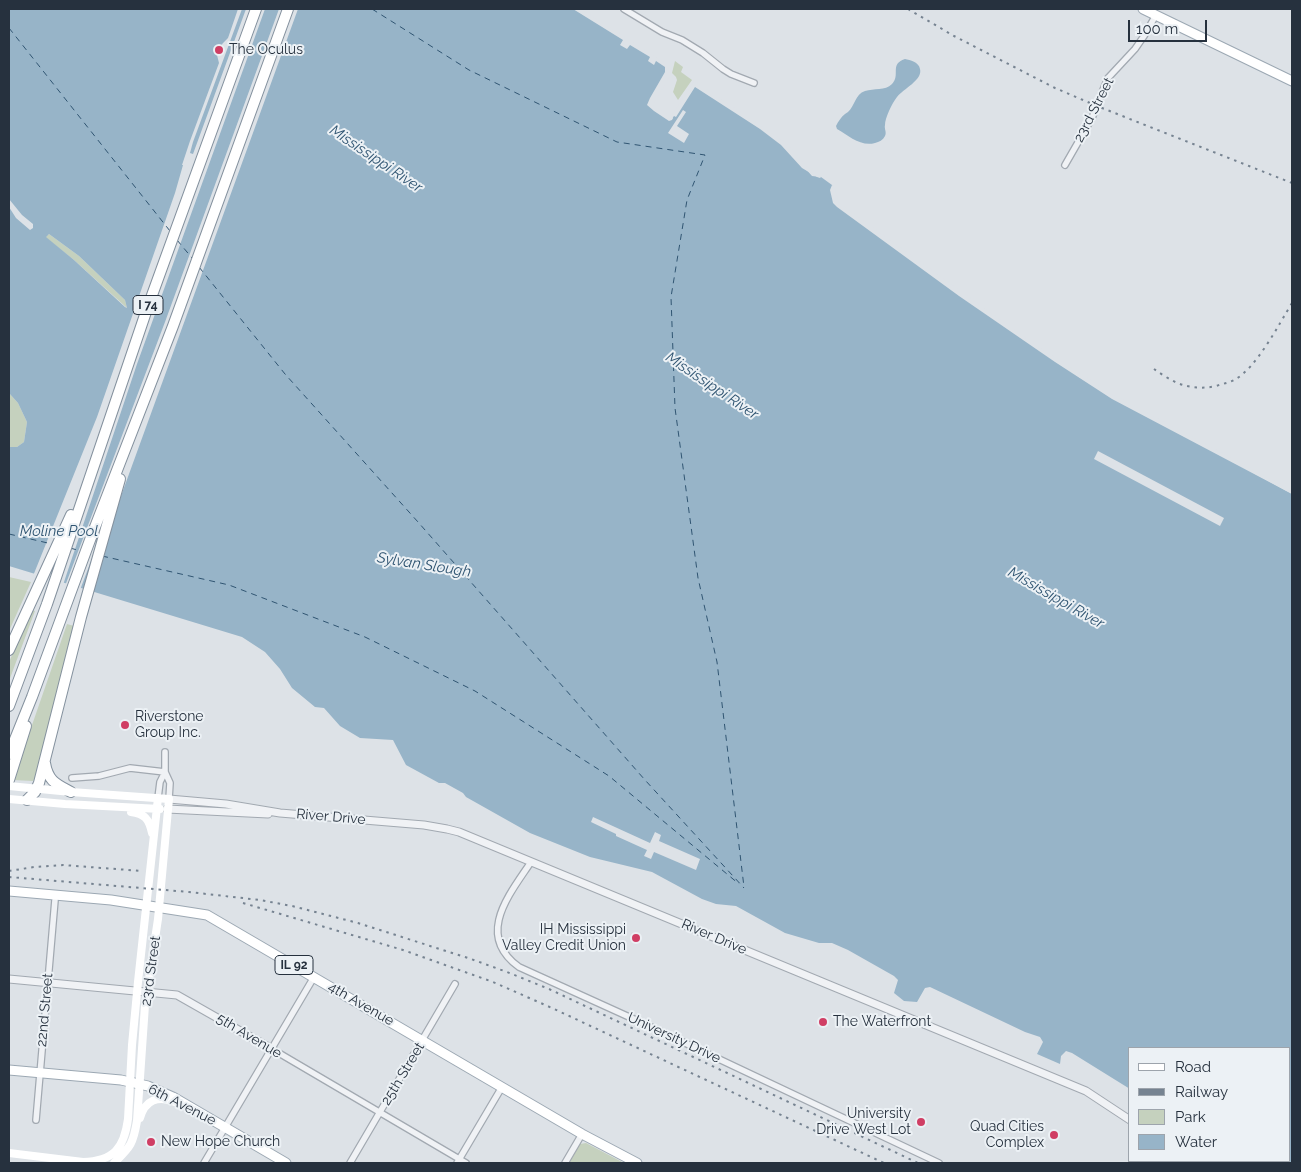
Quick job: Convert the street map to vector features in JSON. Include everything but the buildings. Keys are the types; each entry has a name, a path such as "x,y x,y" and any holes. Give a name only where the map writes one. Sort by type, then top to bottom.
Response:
{"highway":[{"name":"I 74","path":"9,706 47,604 150,299 256,9"},
{"name":"I 74","path":"9,754 20,734 64,610 176,316 288,9"},
{"path":"27,800 36,788 45,760 81,617 130,437"},
{"path":"9,650 90,476"},
{"path":"9,780 20,734"},
{"path":"45,760 51,780 58,786 71,792"}],"main road":[{"path":"1144,9 1158,12 1292,81"},
{"name":"River Drive","path":"9,786 169,799"},
{"name":"River Drive","path":"9,798 81,805 167,809"},
{"name":"23rd Street","path":"114,1163 124,1154 134,1139 137,1121 132,1045 158,798"},
{"name":"23rd Street","path":"107,1160 117,1149 124,1137 135,1083 160,907 169,799"},
{"path":"81,805 103,810 137,813 143,816 150,824 152,848"},
{"name":"4th Avenue","path":"9,891 111,900 207,914 582,1134 637,1163"},
{"name":"6th Avenue","path":"9,1070 121,1080 148,1086 165,1093 286,1163"},
{"path":"134,1139 144,1107 152,1101 163,1098 168,1099 198,1112"},
{"path":"9,1153 83,1162 107,1160"}],"street":[{"path":"624,9 662,32 682,40 735,76 754,83"},
{"name":"23rd Street","path":"1065,165 1092,118 1108,78 1135,49 1158,12"},
{"name":"23rd Street","path":"165,752 165,772 170,783 169,799"},
{"path":"72,778 99,776 130,768 165,772"},
{"name":"23rd Street","path":"158,798 160,782 165,772"},
{"name":"River Drive","path":"169,799 226,804 280,813 439,827 459,832 1086,1091 1128,1119"},
{"name":"River Drive","path":"167,809 265,815 280,813"},
{"name":"University Drive","path":"531,862 505,904 498,922 498,940 501,948 506,956 519,967 658,1030 939,1163"},
{"name":"22nd Street","path":"36,1120 55,900"},
{"path":"204,1163 314,977"},
{"name":"5th Avenue","path":"9,979 148,991 180,996 458,1161 466,1163"},
{"name":"25th Street","path":"350,1163 455,984"},
{"path":"458,1161 502,1087"},
{"path":"565,1163 582,1134"},
{"path":"107,1160 114,1163"}],"green space":[{"path":"675,61 683,67 681,72 692,80 678,100 673,92 677,80 672,73"},
{"path":"49,234 79,256 125,300 127,308 74,260 45,237"},
{"path":"9,393 18,403 27,422 24,442 17,447 9,447"},
{"path":"9,577 31,582 9,631"},
{"path":"32,610 35,611 9,681 9,662"},
{"path":"67,624 74,626 35,778 33,781 13,780"},
{"path":"586,1143 624,1163 569,1163 580,1144"}],"water":[{"path":"9,9 576,9 666,66 667,76 650,105 672,119 695,84 784,144 812,176 821,177 832,185 837,204 844,210 1079,377 1292,494 1292,1163 1265,1162 1291,1162 1291,1047 1128,1047 1128,1088 1072,1053 1066,1051 1061,1056 1060,1064 1037,1054 1043,1042 1040,1037 1025,1032 930,987 925,988 917,1002 904,1001 894,993 898,980 894,976 832,943 819,943 785,933 736,906 716,904 702,899 652,872 590,857 530,833 445,783 439,783 406,765 393,740 360,738 340,726 324,708 315,707 292,688 280,669 265,652 242,637 9,566 9,447 17,447 24,442 27,422 18,403 9,393 9,207 16,218 30,230 33,228 33,224 22,215 9,199","holes":["49,234 79,256 125,300 127,308 46,237"]},
{"path":"905,59 918,65 920,69 919,77 893,103 886,119 886,135 883,139 875,143 865,143 855,140 837,129 836,126 848,112 857,97 868,90 886,88 892,84 896,77 897,64"}],"pier":[{"path":"238,9 242,9 193,142 190,153 193,154 246,9 265,9 137,364 63,585 33,576 97,417 175,193 190,141 219,63 218,50 228,38"},
{"path":"279,9 298,9 117,507 105,546 94,553 80,590 65,586 165,322"},
{"path":"573,9 581,9 668,65 670,76 653,105 673,118 672,120 669,121 647,105 665,72 665,67 656,61 654,65 648,61 650,57 630,45 627,49 620,45 623,40"},
{"path":"694,82 785,142 814,174 818,174 821,177 817,177 802,168 781,145 760,129 695,87 676,117 672,115"},
{"path":"683,110 686,112 677,126 689,134 684,143 668,133"},
{"path":"832,185 839,203 1034,344 1114,395 1288,488 1292,491 1292,494 1112,399 1055,362 959,296 837,207 833,203 830,190"},
{"path":"1098,451 1224,518 1220,526 1094,459"},
{"path":"593,817 650,843 655,832 661,835 659,841 700,859 696,870 654,852 651,859 644,856 647,850 591,822"}],"ferry route":[{"path":"372,9 469,70 617,142 705,155 687,200 671,297 675,408 698,578 717,662 744,887"},
{"path":"9,28 170,231"},
{"path":"177,240 192,258"},
{"path":"199,267 285,374 645,780 744,888"},
{"path":"9,534 52,544"},
{"path":"70,548 81,551"},
{"path":"102,556 229,585 365,637 475,691 609,776 739,884"}],"railway":[{"path":"908,9 954,36 1055,88 1292,183"},
{"path":"1154,369 1177,383 1192,387 1211,387 1234,380 1251,366 1259,356 1292,303"},
{"path":"9,871 63,865 142,871"},
{"path":"9,877 260,900 358,923 471,959 549,989 918,1163"},
{"path":"243,903 403,950 493,982 884,1163"}],"place":[{"name":"The Oculus","path":"219,50"},
{"name":"Riverstone Group Inc.","path":"125,725"},
{"name":"IH Mississippi Valley Credit Union","path":"636,938"},
{"name":"The Waterfront","path":"823,1022"},
{"name":"University Drive West Lot","path":"921,1122"},
{"name":"Quad Cities Complex","path":"1054,1135"},
{"name":"New Hope Church","path":"151,1142"}],"water label":[{"name":"Mississippi River","path":"376,159"},
{"name":"Mississippi River","path":"712,386"},
{"name":"Moline Pool","path":"59,531"},
{"name":"Sylvan Slough","path":"424,565"},
{"name":"Mississippi River","path":"1056,598"}]}
